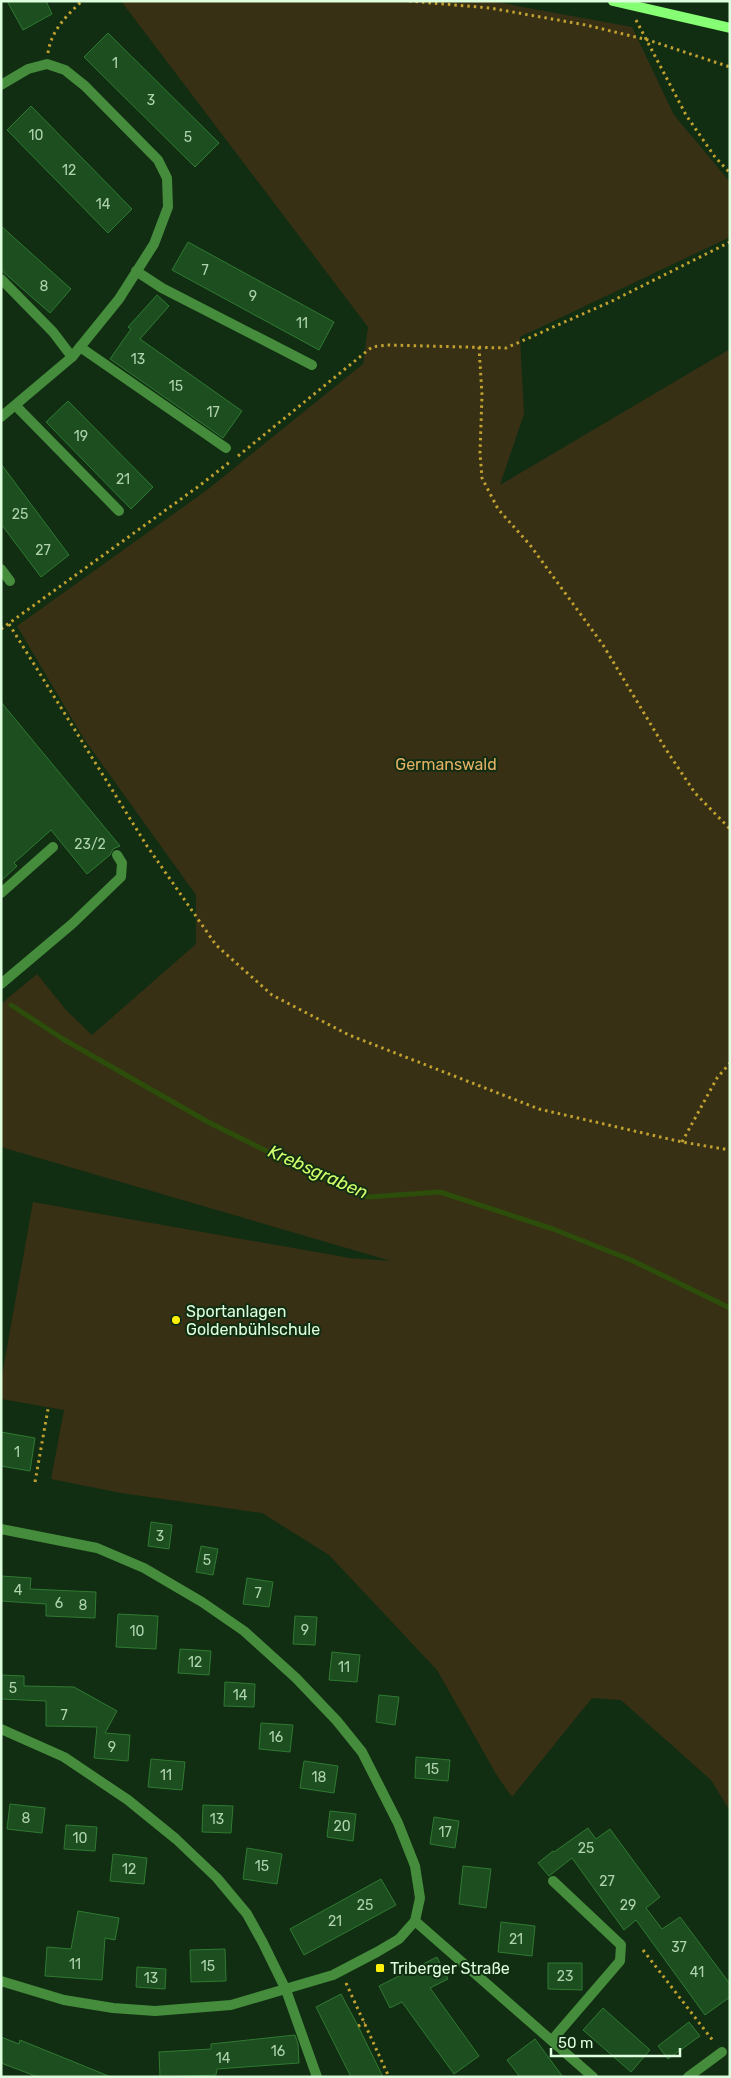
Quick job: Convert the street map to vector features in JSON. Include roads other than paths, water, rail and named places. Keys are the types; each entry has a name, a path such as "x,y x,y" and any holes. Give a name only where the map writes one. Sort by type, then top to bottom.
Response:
{"main road":[{"path":"613,1 625,2 730,28"}],"street":[{"path":"1,85 28,69 47,64 64,70 84,86 158,160 167,178 168,207 154,244 119,299 72,357 1,417"},
{"path":"136,271 162,288 312,365"},
{"path":"1,278 53,332 72,357"},
{"path":"80,347 226,448"},
{"path":"16,406 119,510"},
{"path":"1,568 10,582"},
{"path":"1,893 29,874 53,847"},
{"path":"1,984 72,924 121,877 122,864 117,855"},
{"path":"1,1529 97,1548 144,1568 202,1602 244,1631 296,1678 337,1721 362,1752 382,1788 398,1823 415,1866 420,1898 415,1920 399,1939 377,1952 340,1971 286,1990 231,2005 155,2011 113,2008 64,2000 1,1981"},
{"path":"1,1729 64,1757 128,1800 176,1839 217,1878 247,1914 263,1943 286,1990 317,2077"},
{"path":"552,2040 620,1961 621,1945 553,1881"},
{"path":"415,1920 593,2077"},
{"path":"688,2077 722,2052"}],"waterway":[{"name":"Krebsgraben","path":"11,1005 63,1039 208,1122 299,1167 368,1197 440,1192 553,1229 631,1260 730,1308"}],"place":[{"name":"Sportanlagen Goldenbühlschule","path":"176,1320"},
{"name":"Triberger Straße","path":"380,1968"}],"park label":[{"name":"Germanswald","path":"446,764"}]}
